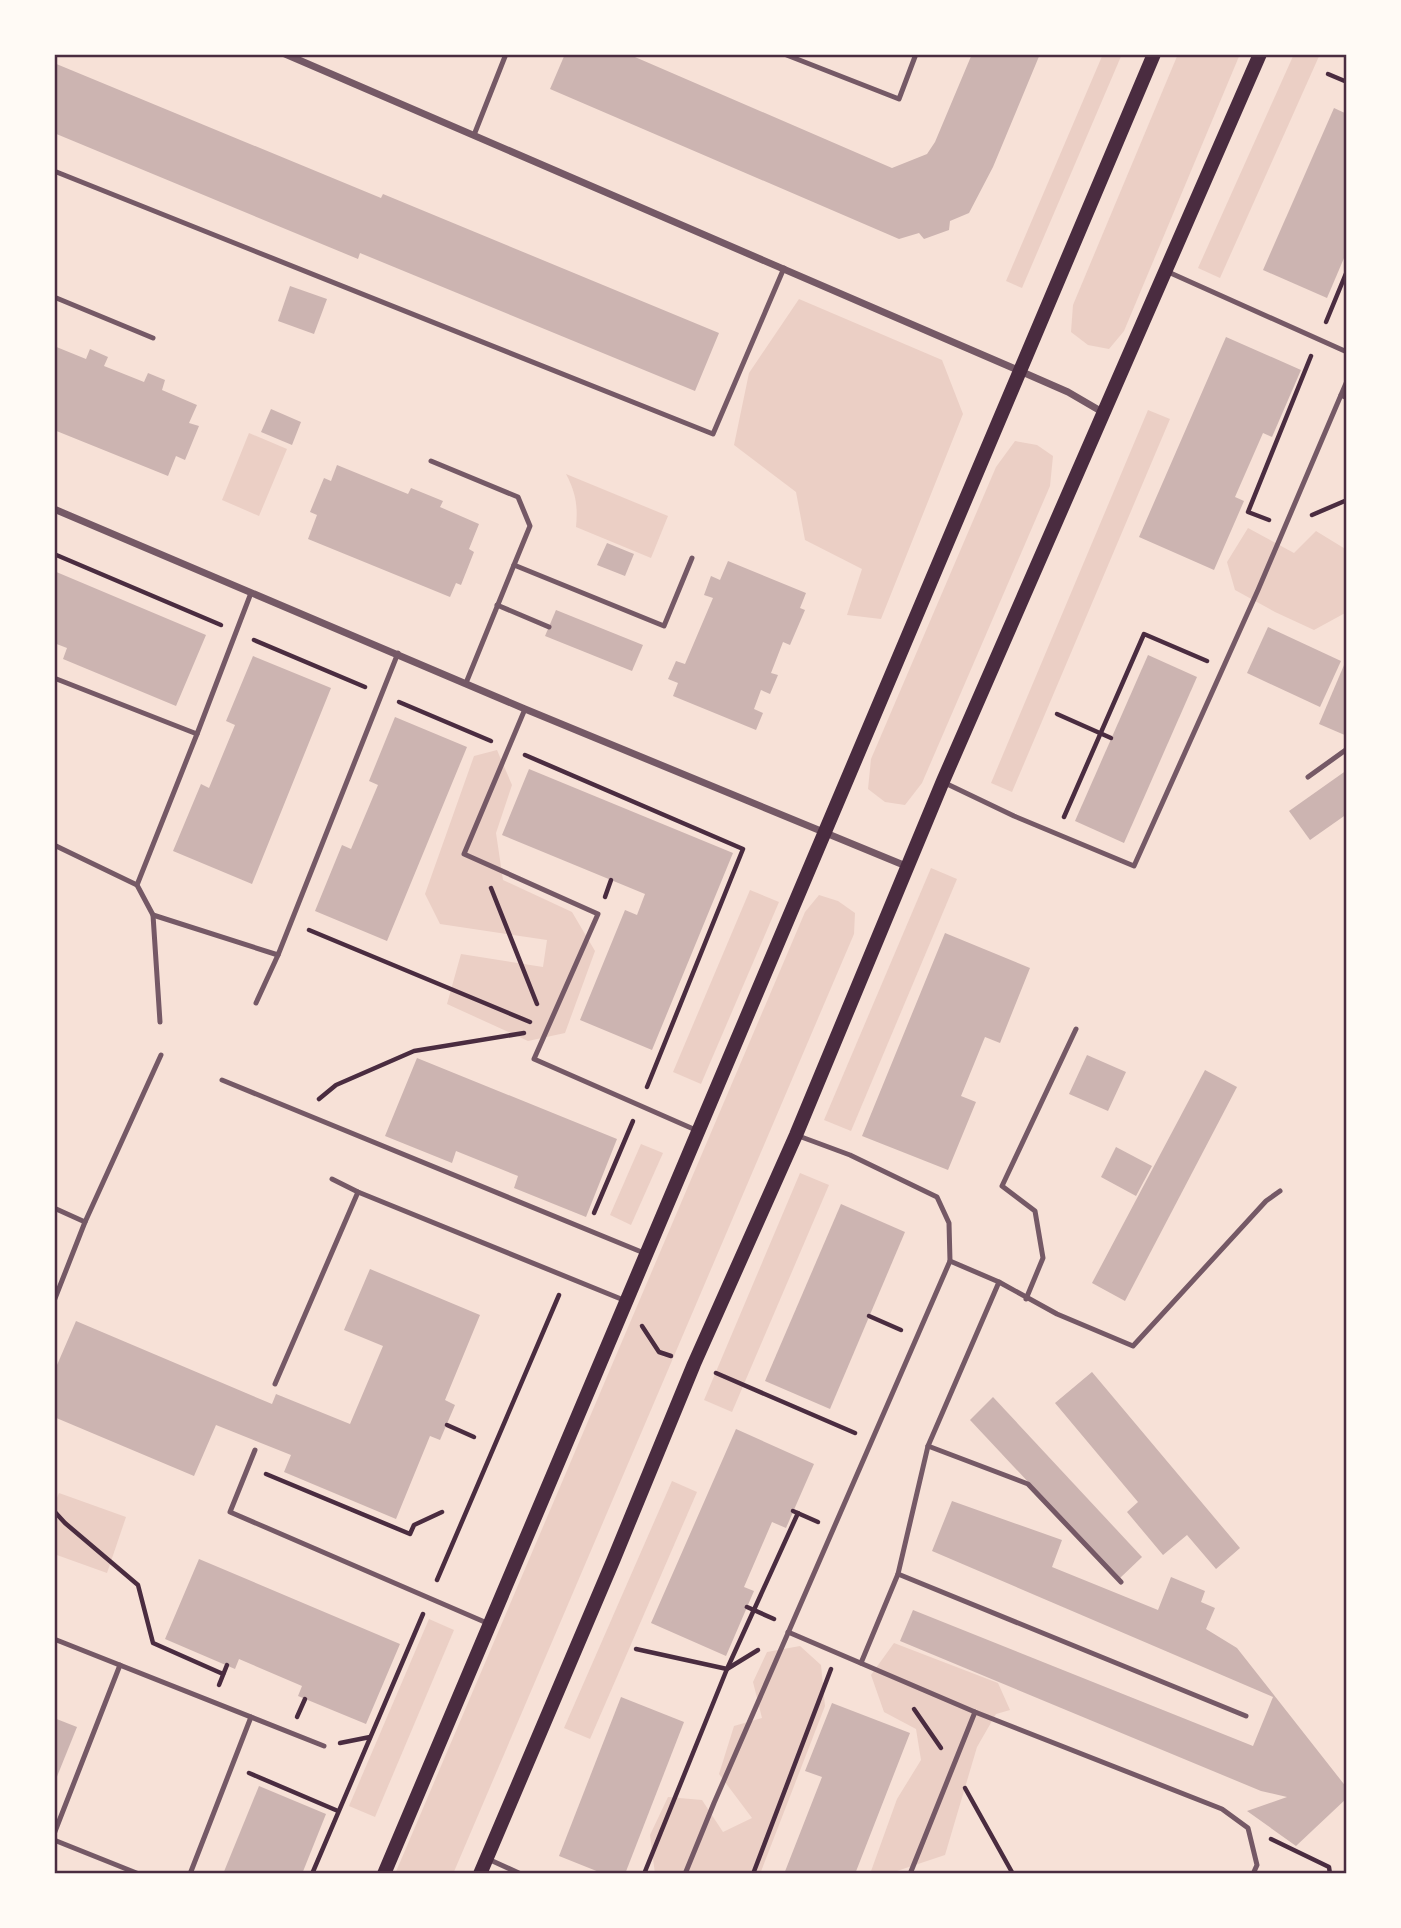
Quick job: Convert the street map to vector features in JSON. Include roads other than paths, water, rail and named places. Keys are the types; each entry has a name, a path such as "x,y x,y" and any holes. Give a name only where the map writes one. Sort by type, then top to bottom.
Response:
{"main road":[{"path":"384,1874 1154,54"},
{"path":"480,1874 694,1364 796,1135 906,866 1261,54"}],"street":[{"path":"285,54 1068,392 1105,413"},
{"path":"54,509 525,709 906,866"}],"lane":[{"path":"474,135 506,54"},
{"path":"784,54 899,99 916,54"},
{"path":"54,171 713,434 784,268"},
{"path":"1166,271 1347,352"},
{"path":"54,297 153,338"},
{"path":"943,781 1134,866 1344,396 1347,381"},
{"path":"431,461 518,497 530,526 466,683"},
{"path":"514,565 664,626 691,558"},
{"path":"137,885 251,593"},
{"path":"497,606 549,626"},
{"path":"256,1003 278,955 398,653"},
{"path":"54,678 197,734"},
{"path":"525,709 464,854 598,914 534,1059 698,1130"},
{"path":"1308,777 1347,749"},
{"path":"54,845 137,885 153,915 160,1022"},
{"path":"153,915 278,955"},
{"path":"1026,1299 1043,1258 1035,1211 1002,1186 1076,1029"},
{"path":"54,1301 160,1055"},
{"path":"222,1080 647,1254"},
{"path":"685,1874 950,1261 949,1223 937,1196 850,1155 796,1135"},
{"path":"332,1179 626,1301"},
{"path":"950,1261 999,1282 1026,1299 1133,1346 1266,1201 1280,1191"},
{"path":"275,1384 358,1192"},
{"path":"54,1208 86,1223"},
{"path":"861,1663 898,1574 928,1446 999,1282"},
{"path":"928,1446 1028,1485 1121,1582"},
{"path":"256,1450 230,1512 490,1624"},
{"path":"898,1574 1246,1716"},
{"path":"790,1630 975,1712 1222,1809 1248,1828 1257,1865 1253,1874"},
{"path":"54,1639 324,1746"},
{"path":"54,1834 120,1665"},
{"path":"910,1874 975,1712"},
{"path":"190,1874 251,1717"},
{"path":"54,1840 139,1874"},
{"path":"486,1858 521,1874"}]}
